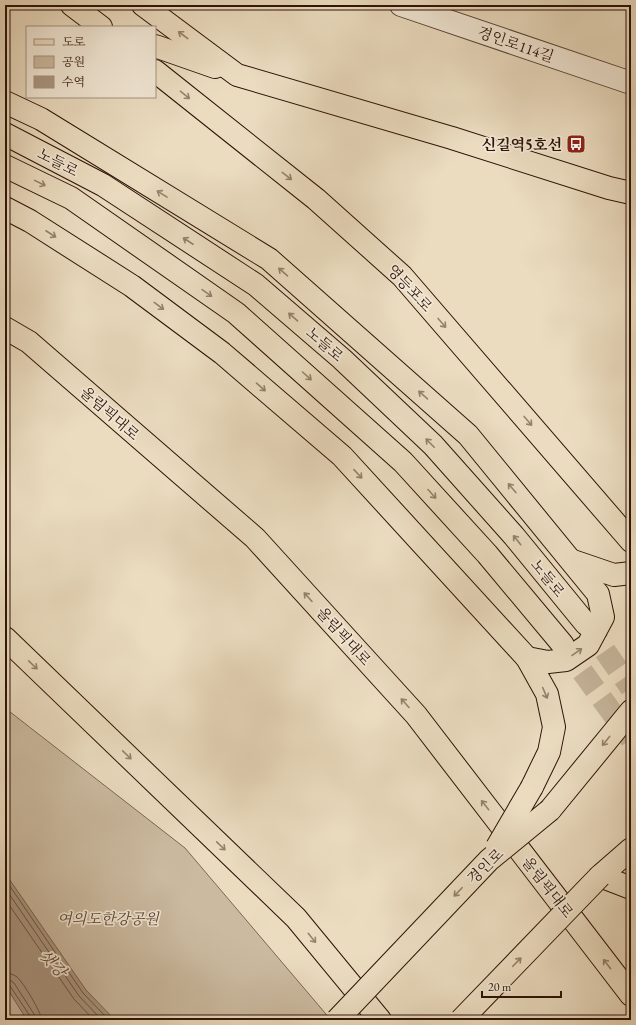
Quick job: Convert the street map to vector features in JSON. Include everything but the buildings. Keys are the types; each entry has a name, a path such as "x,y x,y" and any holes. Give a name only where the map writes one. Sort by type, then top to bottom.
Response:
{"main road":[{"path":"72,5 100,26"},
{"path":"143,5 237,75"},
{"path":"156,46 237,75 452,138 608,188 631,193"},
{"name":"영등포로","path":"156,72 316,199 402,276 631,540"},
{"path":"5,102 41,119 269,259 468,435 573,561 598,594 603,617 588,645 566,660 548,662 527,658"},
{"name":"노들로","path":"5,134 103,185 256,285 342,359 433,445 514,536 586,624"},
{"name":"노들로","path":"5,166 71,198 236,313 403,462 487,554 562,645"},
{"path":"5,208 30,221 132,286 222,353 342,456 527,658 546,694 554,727 549,752 532,787 489,860"},
{"name":"올림픽대로","path":"5,328 28,342 255,538 416,715 631,995"},
{"path":"573,561 614,575 631,573"},
{"path":"5,638 296,918 380,1020"},
{"name":"경인로","path":"337,1020 489,860 550,810 631,711"},
{"path":"461,1020 600,876 631,849"},
{"path":"600,876 631,888"}],"street":[{"name":"경인로114길","path":"401,5 631,83"}],"green space":[{"name":"여의도한강공원","path":"5,708 185,848 331,1020 5,1020"}],"water":[{"name":"샛강","path":"5,873 86,990 115,1020 27,1020 5,985"}],"tunnel":[{"path":"586,624 631,688"},
{"path":"563,645 631,739"}],"place":[{"name":"신길역5호선","path":"576,144"}]}
